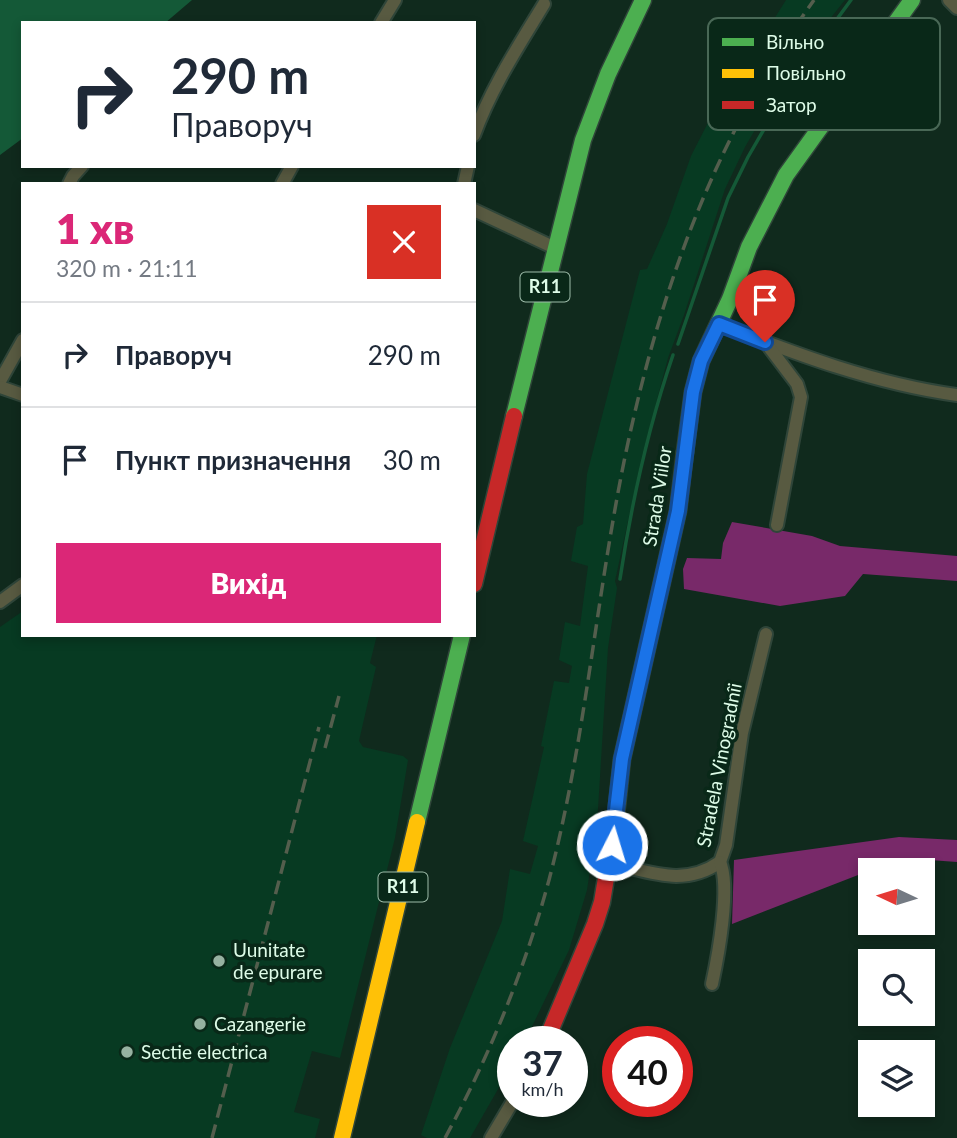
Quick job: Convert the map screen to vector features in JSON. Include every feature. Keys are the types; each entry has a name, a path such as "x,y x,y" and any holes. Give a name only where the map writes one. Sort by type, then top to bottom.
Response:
{"main road":[{"name":"R11","path":"477,558 572,180 593,111 643,0"},
{"name":"Strada Viilor","path":"899,18 912,0"},
{"name":"Strada Viilor","path":"552,1026 595,924 610,863 622,759 676,523 693,392 701,361 719,324 749,247 786,175 818,130"},
{"name":"R11","path":"342,1138 462,637"}],"street":[{"path":"382,21 395,0"},
{"path":"949,0 957,8"},
{"path":"476,130 508,63 544,4"},
{"path":"476,211 555,247"},
{"path":"719,324 867,375 923,390 957,395"},
{"path":"765,342 797,384 801,397 777,525"},
{"path":"0,381 21,344"},
{"path":"0,387 21,394"},
{"path":"0,602 21,586"},
{"name":"Stradela Vinogradnîi","path":"712,984 722,911 724,880 720,862 726,845 742,733 766,634"},
{"name":"Stradela Vinogradnîi","path":"610,863 661,877 680,877 697,873 720,862"},
{"path":"491,1138 503,1117"}],"shaded area":[{"path":"0,0 192,0 167,21 21,21 21,139 0,155"},
{"path":"786,0 845,0 831,18 775,18"},
{"path":"708,123 708,130 755,130 725,189 668,358 642,456 615,581 617,588 608,648 597,825 587,890 569,950 532,1026 497,1026 497,1091 470,1138 427,1138 421,1135 450,1048 502,921 510,869 530,874 538,846 523,841 544,747 541,746 554,681 569,683 572,666 559,660 565,622 580,626 588,566 571,561 577,527 583,524 587,474 640,270 647,269 667,224 691,156"},
{"path":"732,522 812,536 840,546 957,556 957,581 863,574 845,596 780,606 684,589 683,569 687,558 721,559 723,543"},
{"path":"21,612 21,637 376,637 370,663 376,667 359,741 363,747 403,756 408,760 395,838 340,1058 312,1051 294,1112 320,1119 315,1138 0,1138 0,627"},
{"path":"899,837 957,840 957,862 935,860 935,858 858,858 858,875 732,924 734,860"}],"waterway":[{"path":"838,18 851,0"},
{"path":"678,344 728,198 764,130"},
{"path":"620,579 642,466 673,355"}],"railway":[{"path":"802,18 814,0"},
{"path":"445,1138 504,1012 529,946 549,880 583,715 618,493 643,379 678,265 699,209 736,130"},
{"path":"325,748 339,696"},
{"path":"212,1138 319,727"}],"traffic: fast":[{"path":"514,416 583,140 608,74 643,0"},
{"path":"899,18 912,0"},
{"path":"685,452 693,392 701,361 730,299 749,247 786,175 818,130"},
{"path":"417,822 462,637"}],"traffic: slow":[{"path":"615,824 622,759 678,511 685,452"},
{"path":"342,1138 417,822"}],"traffic: jam":[{"path":"476,576 514,416"},
{"path":"552,1026 602,902 615,824"}],"place":[{"name":"Uunitate de epurare","path":"219,961"},
{"name":"Cazangerie","path":"200,1024"},
{"name":"Sectie electrica","path":"127,1052"}],"route":[{"path":"612,845 622,759 648,636 669,557 684,471 693,392 701,361 719,324 765,342"}]}
